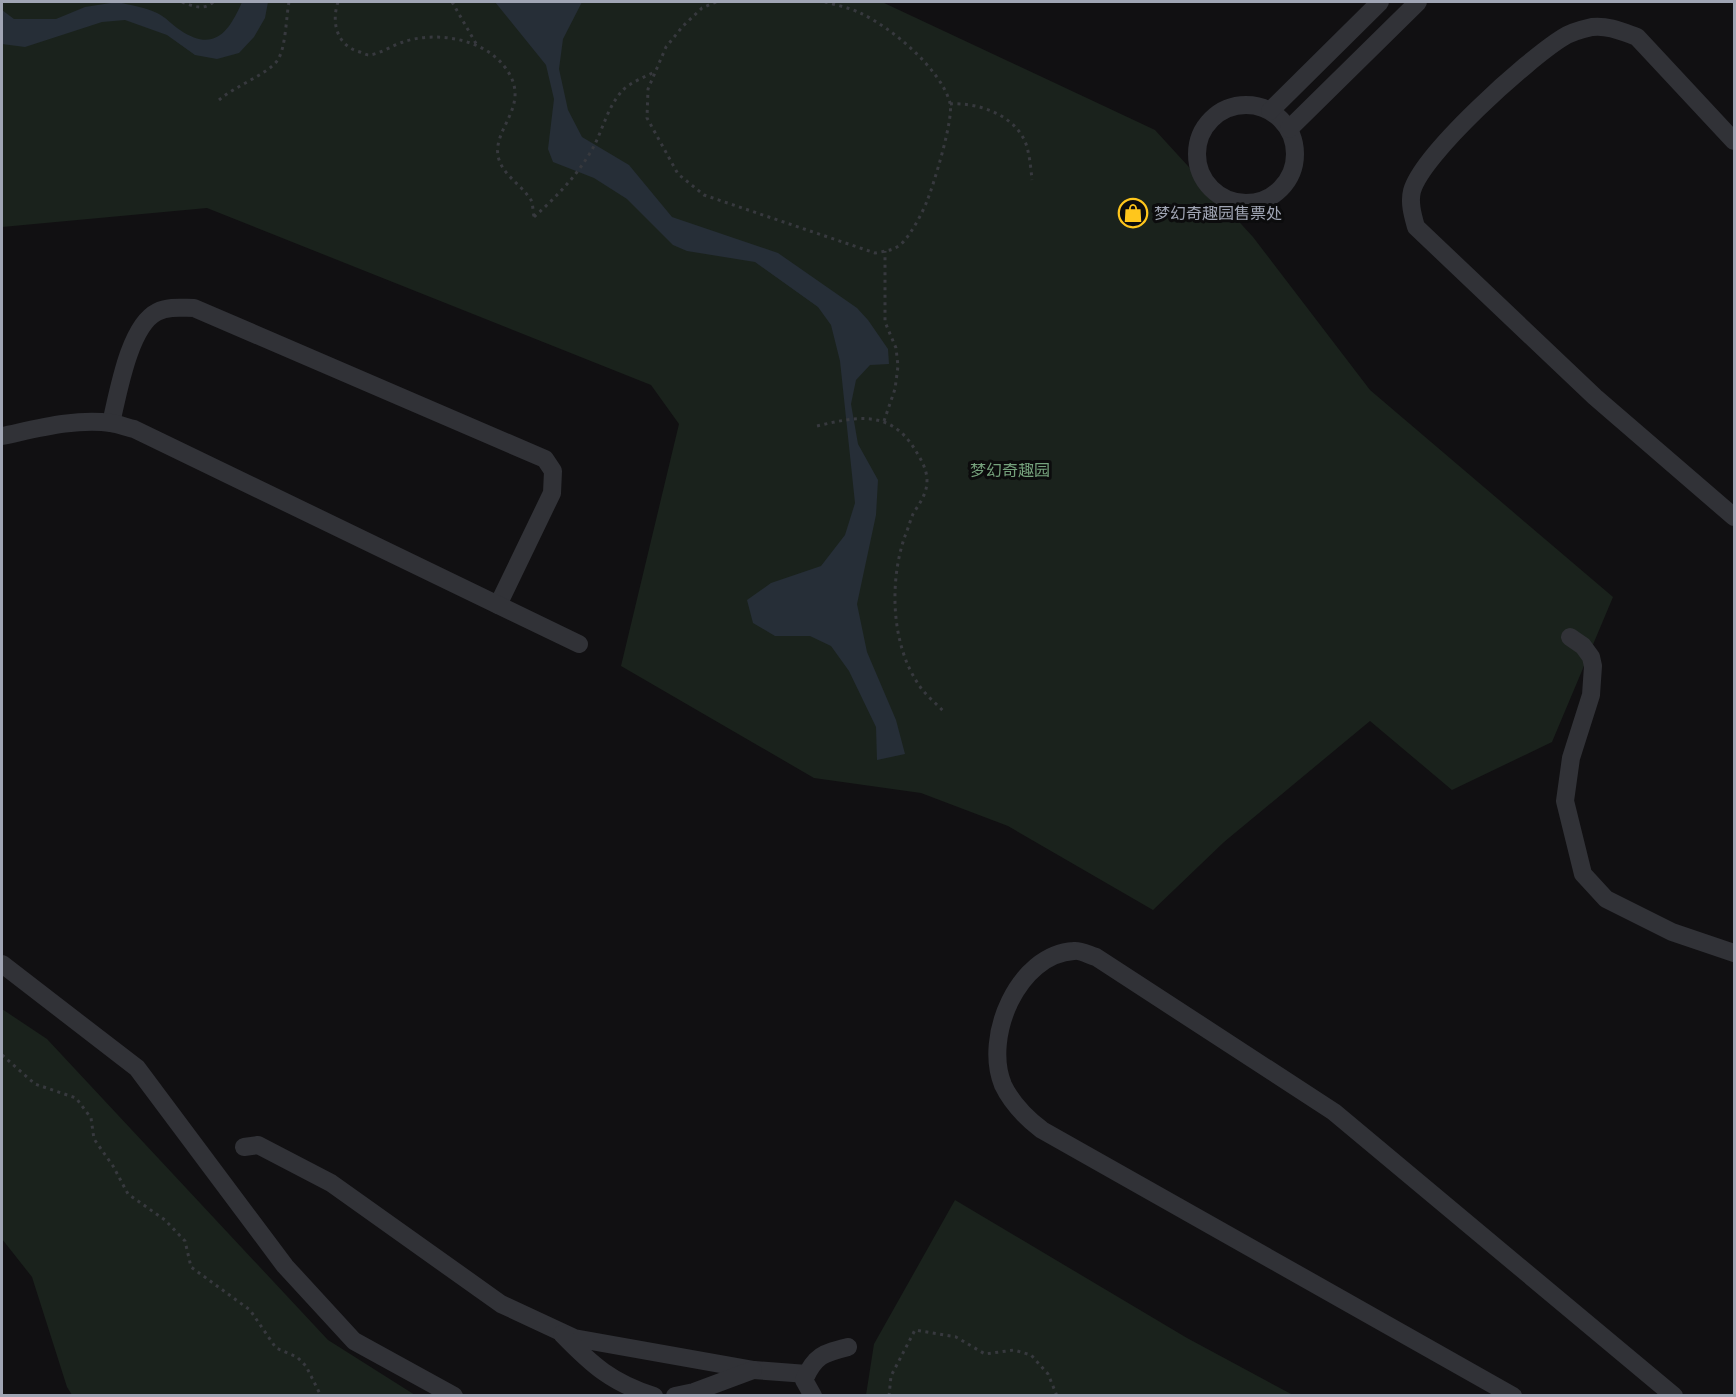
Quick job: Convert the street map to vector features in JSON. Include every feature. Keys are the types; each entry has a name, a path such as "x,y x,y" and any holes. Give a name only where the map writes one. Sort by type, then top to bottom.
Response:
{"street":[{"path":"1270,111 1380,2"},
{"path":"1289,129 1418,2"},
{"path":"1734,141 1637,37 1616,29 1593,27 1564,36 1515,74 1462,126 1423,169 1412,191 1411,210 1416,227 1594,397 1734,517"},
{"path":"1240,105 1256,105 1270,111 1289,129 1294,144 1295,159 1291,174 1276,192 1256,202 1240,202 1225,198 1212,189 1203,176 1198,161 1198,146 1203,130 1212,118 1225,109 1240,105"},
{"path":"111,423 131,346 144,324 156,312 172,308 194,308 545,459 553,471 552,493 498,605"},
{"path":"2,436 79,422 111,423 134,429 579,644"},
{"path":"1570,637 1583,646 1591,657 1593,666 1591,695 1571,758 1565,801 1582,874 1606,899 1671,932 1734,952"},
{"path":"1513,1395 1042,1130 1026,1117 1015,1106 1002,1083 997,1057 1006,1005 1018,985 1052,956 1075,950 1095,957 1334,1113 1674,1395"},
{"path":"2,964 137,1068 285,1266 354,1341 454,1395"},
{"path":"244,1147 258,1144 331,1183 501,1304 574,1338 754,1370 807,1374"},
{"path":"561,1332 592,1364 630,1388 654,1395"},
{"path":"813,1395 804,1380 809,1367 825,1353 849,1347"},
{"path":"675,1395 694,1392 754,1370"}],"path":[{"path":"182,2 197,8 213,2"},
{"path":"219,100 231,90 270,69 279,59 289,2"},
{"path":"338,2 335,25 341,40 350,49 370,55 404,41 426,36 457,38 488,52 503,64 512,79 515,98 498,155 505,172 532,201 534,217 559,194 576,174 591,152 610,110 623,89 656,71"},
{"path":"452,2 478,48"},
{"path":"716,2 702,8 666,47 648,89 647,118 678,174 704,195 875,252 890,251 904,242 927,202 947,133 950,104 938,79 884,26 860,12 825,2"},
{"path":"950,104 966,103 988,108 1010,123 1021,135 1027,147 1032,180"},
{"path":"884,421 895,390 898,366 896,348 885,322 885,251"},
{"path":"817,426 849,418 873,418 891,423 911,443 924,464 927,482 924,496 912,516 903,543 895,602 898,635 906,662 919,686 944,712"},
{"path":"2,1055 35,1084 76,1098 91,1118 94,1139 113,1166 128,1194 165,1220 185,1241 191,1267 250,1310 276,1347 297,1357 306,1366 321,1395"},
{"path":"889,1395 891,1376 915,1330 956,1337 984,1354 1014,1350 1031,1354 1048,1374 1057,1395"}],"green space":[{"name":"梦幻奇趣园","path":"2,2 882,2 1155,130 1253,237 1370,390 1613,597 1552,742 1452,790 1370,721 1224,842 1153,910 1008,826 921,793 814,778 621,666 679,424 651,385 207,208 2,227"},
{"path":"2,1009 47,1039 328,1340 415,1395 72,1395 67,1387 32,1277 2,1239"},
{"path":"955,1200 1187,1338 1293,1395 866,1395 874,1344"}],"shaded area":[{"path":"117,2 152,11 192,37 202,40 219,36 226,30 242,2 268,2 265,18 254,37 239,53 217,59 195,55 167,35 125,20 102,22 25,47 2,44 2,10 14,19 56,19 85,7"},
{"path":"495,2 582,2 563,39 559,69 568,110 582,137 629,165 672,217 778,253 857,308 888,349 889,364 870,365 856,380 851,404 858,444 878,480 876,515 857,604 867,652 896,720 905,754 877,760 876,727 849,671 831,646 810,636 775,636 753,623 747,600 771,583 821,566 845,535 855,503 840,361 831,325 818,307 755,262 687,251 673,245 627,199 594,178 553,162 548,149 554,99 546,65"}],"place":[{"name":"梦幻奇趣园售票处","path":"1133,213"}]}
